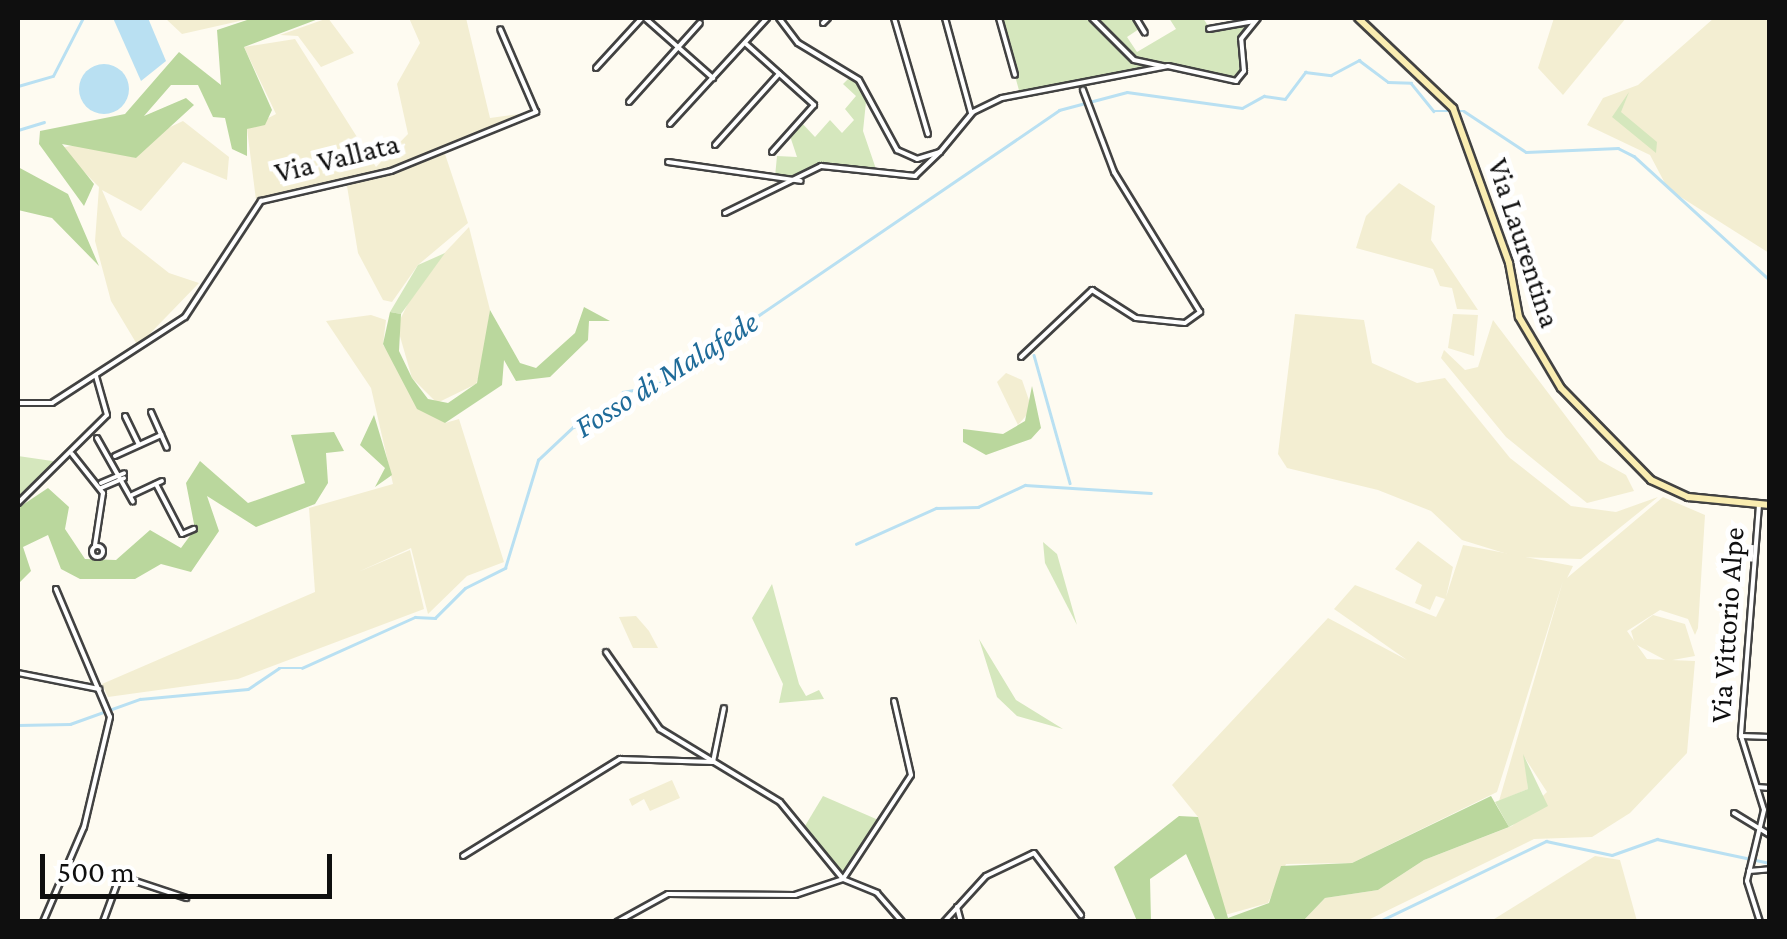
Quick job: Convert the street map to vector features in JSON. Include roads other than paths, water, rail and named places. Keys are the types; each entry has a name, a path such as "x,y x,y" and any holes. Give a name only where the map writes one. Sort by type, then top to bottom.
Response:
{"main road":[{"name":"Via Laurentina","path":"1358,18 1456,114 1509,263 1518,317 1561,388 1650,480 1684,496 1770,505"}],"street":[{"path":"596,68 643,18 712,78"},
{"path":"670,124 768,18"},
{"path":"780,18 798,43 859,80 898,152 917,159 940,152"},
{"path":"823,23 828,18"},
{"path":"894,18 928,134"},
{"path":"944,18 971,113"},
{"path":"999,18 1014,75"},
{"path":"1092,18 1134,60 1236,81 1244,71 1241,39 1256,19"},
{"path":"1136,18 1145,33"},
{"path":"1209,29 1256,19"},
{"path":"629,102 700,23"},
{"name":"Via Vallata","path":"18,403 52,403 190,312 260,201 392,171 537,112 500,28"},
{"path":"745,43 814,105 772,152"},
{"path":"724,213 801,181 822,166 918,175 971,113 1002,98 1083,88 1168,66"},
{"path":"715,146 779,74"},
{"path":"1021,357 1092,290 1134,318 1184,323 1200,314 1127,196 1083,88"},
{"path":"668,162 801,181"},
{"path":"18,503 109,412 96,376"},
{"path":"150,412 167,448"},
{"path":"126,416 139,446"},
{"path":"114,457 161,435"},
{"path":"97,438 125,475 132,498 159,483 182,534 194,529"},
{"path":"71,452 100,486 95,546"},
{"path":"100,486 125,475"},
{"name":"Via Vittorio Alpe","path":"1759,504 1741,736 1756,787 1760,835 1749,870 1760,922"},
{"path":"42,922 84,827 108,710 56,589"},
{"path":"606,652 659,728 780,802 842,879 877,893 902,922"},
{"path":"18,673 99,689"},
{"path":"617,922 668,894 795,895 842,879 911,775 894,701"},
{"path":"713,762 724,708"},
{"path":"1741,736 1770,737"},
{"path":"463,856 620,759 713,762"},
{"path":"1756,787 1770,788"},
{"path":"1734,813 1760,835 1770,835"},
{"path":"944,922 986,876 1035,853 1080,914"},
{"path":"1749,870 1770,870"},
{"path":"103,922 120,876 186,898"},
{"path":"957,907 961,922"}],"water":[{"path":"113,18 148,18 166,61 141,81"},
{"path":"104,64 122,71 129,89 122,107 104,114 86,107 79,89 86,71"}],"waterway":[{"path":"18,86 53,76 83,18"},
{"name":"Fosso di Malafede","path":"18,725 70,724 140,699 248,689 279,668 302,668 415,617 435,618 465,588 505,568 538,460 573,427 600,419 623,392 655,386 1059,110 1127,92 1242,108 1264,96 1285,99 1305,72 1331,75 1359,60 1388,82 1411,83 1434,111 1464,111 1526,152 1618,148 1634,156 1770,280"},
{"path":"18,130 44,122"},
{"path":"1034,355 1070,483"},
{"path":"856,544 936,508 978,507 1025,485 1151,493"},
{"path":"1378,922 1546,841 1612,855 1657,839 1770,863"}]}
